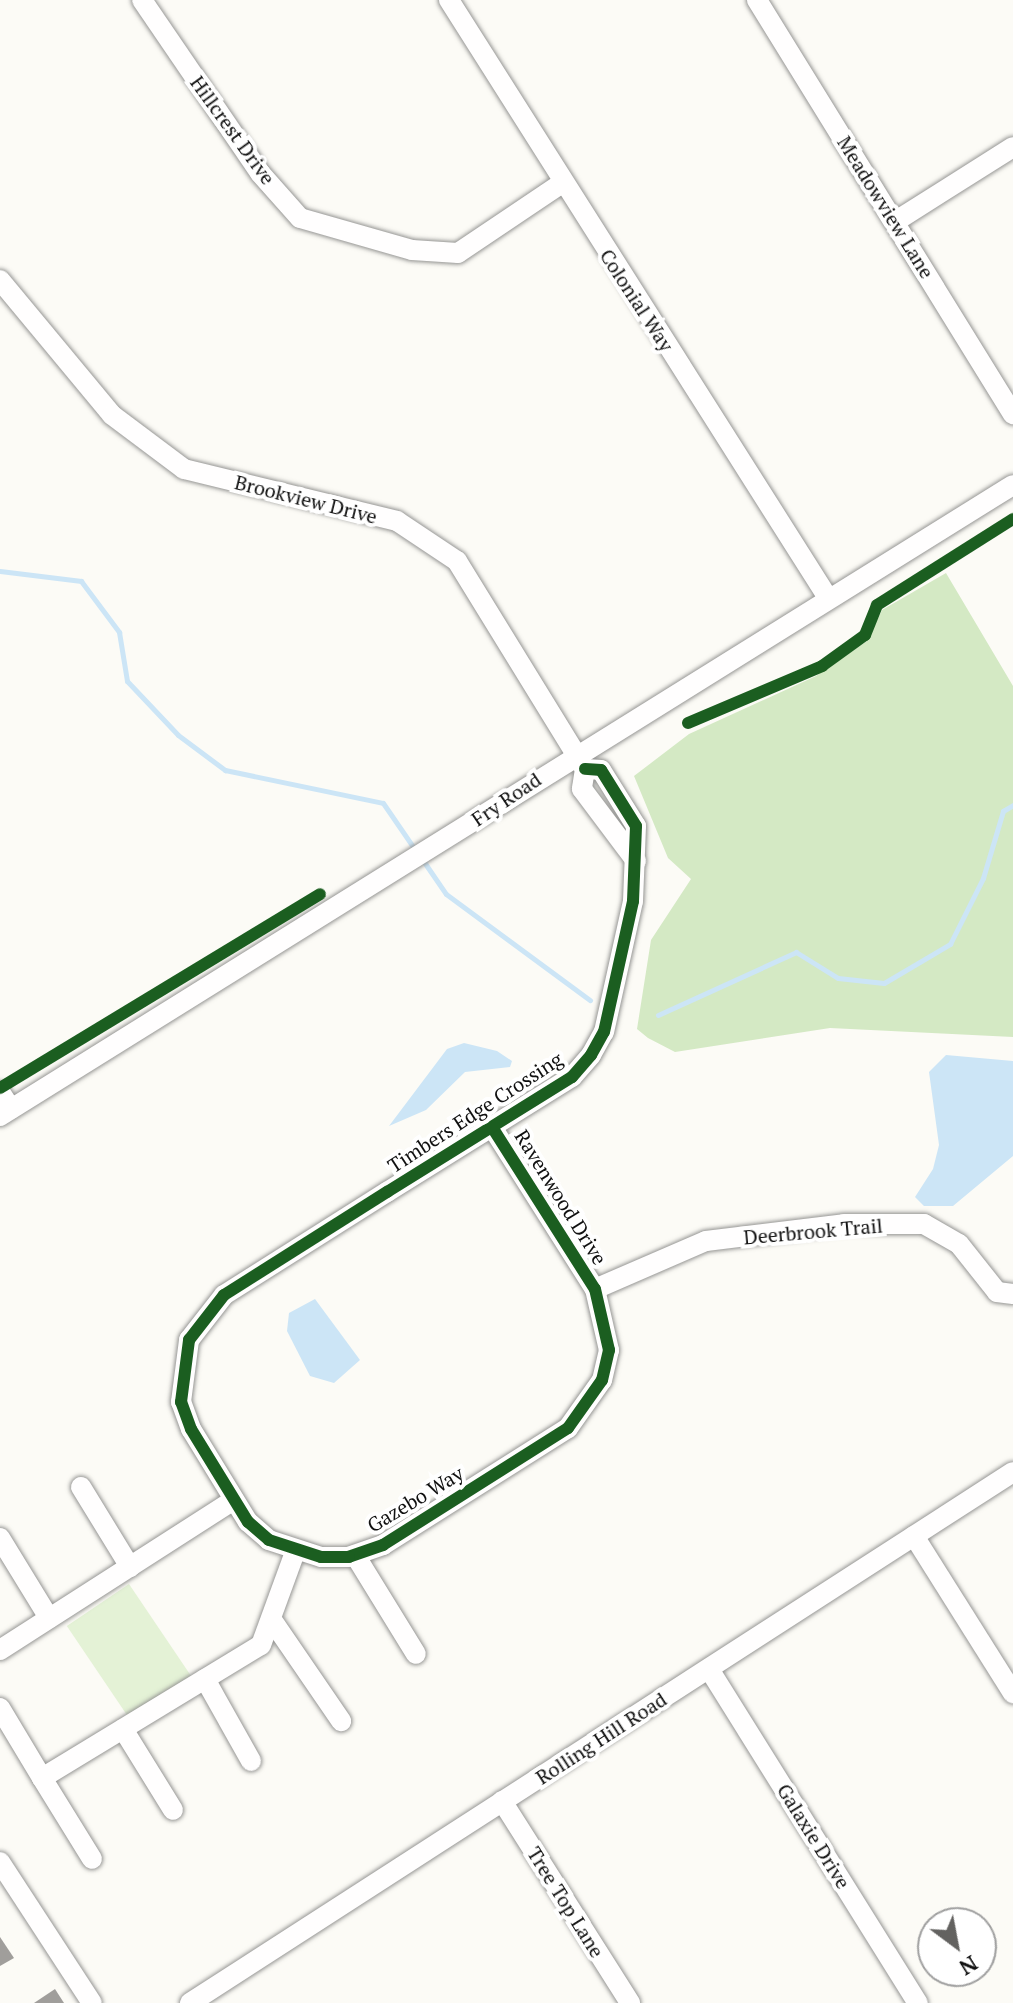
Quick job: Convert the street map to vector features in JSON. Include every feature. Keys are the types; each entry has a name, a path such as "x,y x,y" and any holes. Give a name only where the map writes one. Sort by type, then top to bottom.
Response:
{"street":[{"name":"Hillcrest Drive","path":"142,0 260,173 300,218 412,250 458,253 562,183"},
{"name":"Colonial Way","path":"449,0 562,183 828,598"},
{"name":"Meadowview Lane","path":"757,0 1013,414"},
{"path":"896,221 1013,147"},
{"name":"Brookview Drive","path":"0,280 112,415 184,469 397,521 457,561 580,761"},
{"name":"Fry Road","path":"4,1106 580,761 828,598 1013,485"},
{"name":"Timbers Edge Crossing","path":"181,1370 189,1340 224,1295 572,1077 604,1032 636,861 582,789 580,761"},
{"name":"Ravenwood Drive","path":"492,1127 595,1289"},
{"name":"Deerbrook Trail","path":"595,1289 696,1243 844,1224 924,1224 943,1232 997,1292 1013,1294"},
{"name":"Gazebo Way","path":"181,1370 181,1402 191,1429 248,1522 295,1552 355,1555 383,1545 555,1437 587,1407 609,1350 595,1289"},
{"name":"Rolling Hill Road","path":"190,2003 1013,1472"},
{"path":"81,1487 130,1567"},
{"path":"0,1650 234,1500"},
{"path":"914,1536 1013,1693"},
{"path":"0,1538 49,1618"},
{"path":"42,1778 261,1645 274,1623 295,1552"},
{"path":"355,1555 416,1654"},
{"path":"274,1623 341,1721"},
{"name":"Galaxie Drive","path":"709,1669 918,2003"},
{"path":"205,1679 251,1761"},
{"path":"0,1708 92,1859"},
{"path":"123,1729 173,1810"},
{"name":"Tree Top Lane","path":"502,1801 630,2003"},
{"path":"0,1862 92,2003"}],"green space":[{"path":"946,573 1013,686 1013,1037 830,1028 675,1052 648,1038 637,1029 651,940 691,879 668,858 634,776 689,734 816,676 867,641 882,610"},
{"path":"129,1584 193,1679 131,1721 67,1626"}],"water":[{"path":"464,1043 497,1051 512,1061 510,1067 465,1072 426,1110 389,1126 447,1049"},
{"path":"946,1055 1013,1061 1013,1156 953,1206 924,1206 915,1197 933,1169 939,1145 929,1072"},
{"path":"315,1299 360,1360 334,1383 310,1376 287,1331 289,1313"}],"building":[{"path":"0,1937 14,1958 0,1966"},
{"path":"55,1989 64,2003 34,2003"}],"waterway":[{"path":"0,571 81,581 119,632 127,681 178,735 225,770 383,803 416,851"},
{"path":"658,1015 796,952 838,978 884,983 950,944 983,878 1003,811 1013,805"},
{"path":"422,859 446,894 590,1000"}],"cycle path":[{"path":"688,723 822,666 865,635 877,605 1013,519"},
{"path":"492,1127 595,1289 609,1350 602,1380 568,1428 383,1545 349,1557 321,1557 269,1540 248,1522 191,1429 181,1402 189,1340 224,1295 387,1192 572,1077 591,1055 604,1032 633,901 636,826 601,770 585,769"},
{"path":"0,1088 320,894"}]}
